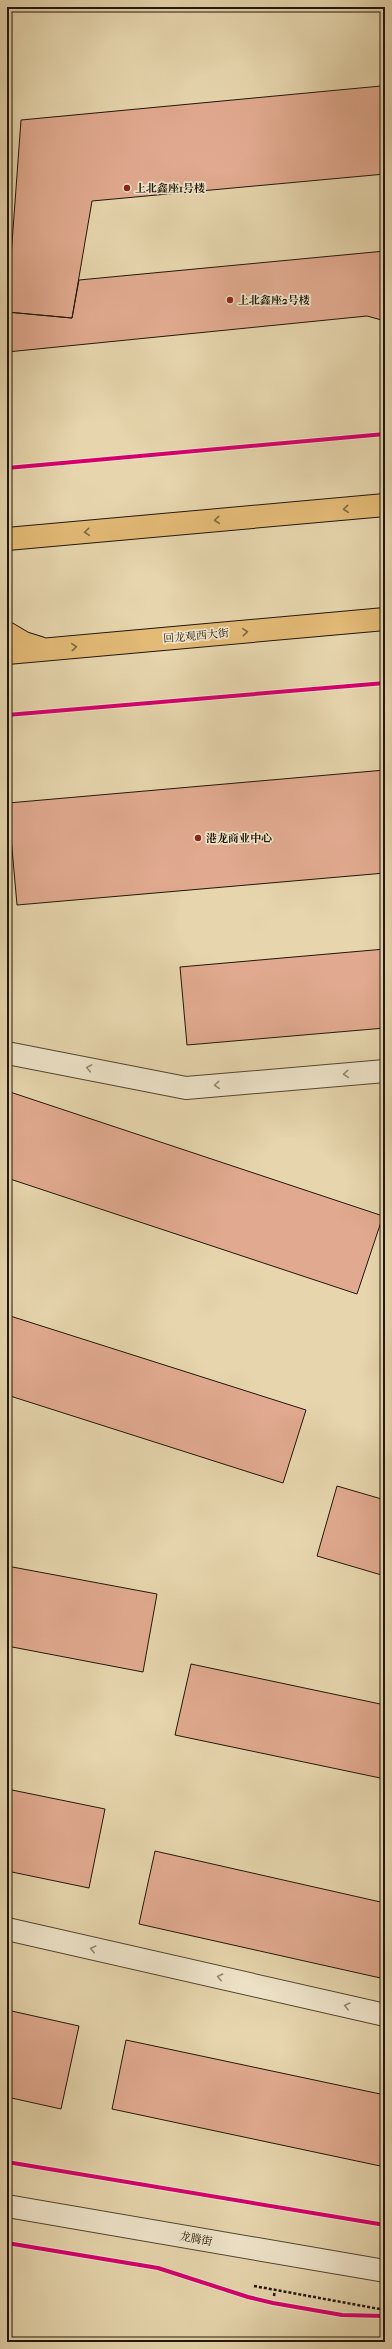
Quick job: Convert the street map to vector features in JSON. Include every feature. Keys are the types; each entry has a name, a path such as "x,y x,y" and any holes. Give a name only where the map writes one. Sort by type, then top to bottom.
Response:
{"main road":[{"path":"7,539 385,505"},
{"path":"7,548 19,540 29,537"},
{"name":"回龙观西大街","path":"7,653 385,619"},
{"path":"7,633 24,643 52,649"}],"street":[{"path":"7,1053 186,1088 385,1071"},
{"path":"7,1929 385,2014"},
{"name":"龙腾街","path":"7,2206 385,2271"}],"path":[{"path":"254,2286 385,2310"},
{"path":"274,2296 275,2290"},
{"path":"343,2307 344,2303"}],"building":[{"name":"上北鑫座1号楼","path":"385,82 385,174 92,201 72,318 7,312 21,120 381,86"},
{"name":"上北鑫座2号楼","path":"385,251 385,321 367,316 7,352 7,312 72,318 79,280"},
{"path":"10,286 7,312 7,287"},
{"name":"港龙商业中心","path":"385,770 385,873 17,905 8,803"},
{"path":"385,949 385,1028 187,1045 180,967"},
{"path":"7,1091 383,1216 357,1294 7,1178"},
{"path":"7,1315 306,1410 283,1483 7,1395"},
{"path":"337,1486 385,1500 385,1576 317,1556"},
{"path":"7,1566 157,1594 143,1672 7,1646"},
{"path":"191,1664 385,1705 385,1779 175,1735"},
{"path":"7,1789 105,1809 89,1888 7,1871"},
{"path":"155,1851 385,1903 385,1979 139,1924"},
{"path":"7,2010 79,2026 61,2109 7,2097"},
{"path":"126,2040 385,2095 385,2167 112,2109"}],"cycle path":[{"path":"7,468 385,434"},
{"path":"7,715 385,683"},
{"path":"7,2162 385,2225"},
{"path":"7,2243 158,2268 248,2297 273,2303 342,2315 385,2316"}],"place":[{"name":"上北鑫座1号楼","path":"127,188"},
{"name":"上北鑫座2号楼","path":"230,300"},
{"name":"港龙商业中心","path":"198,838"}]}
